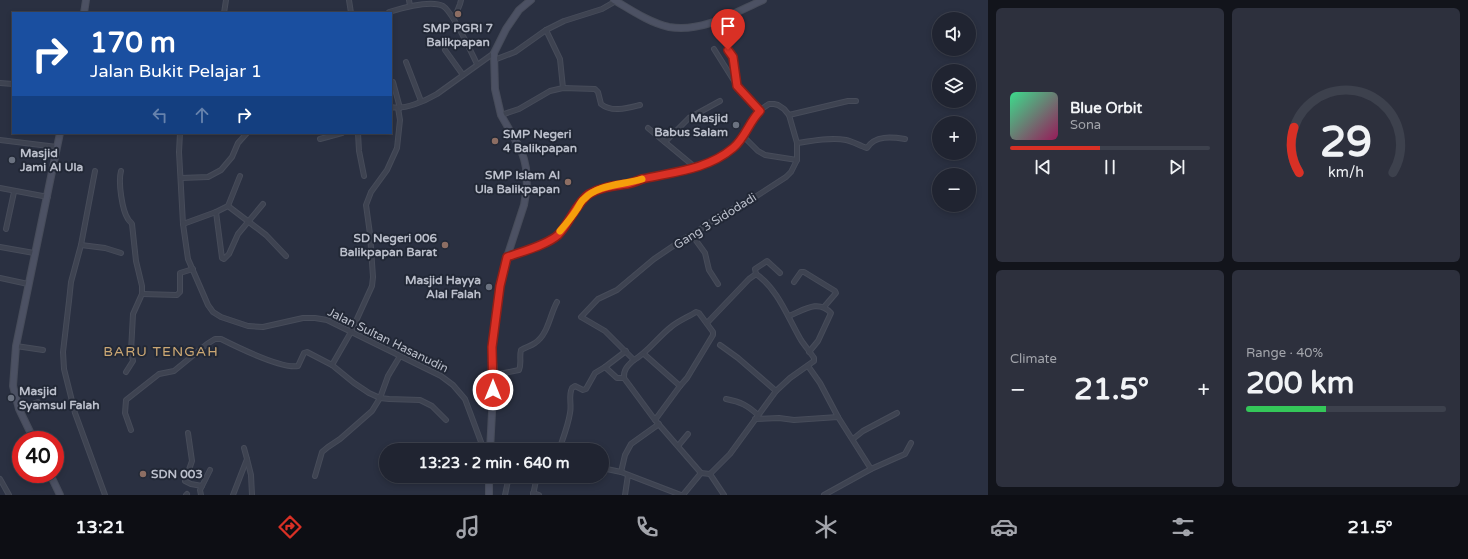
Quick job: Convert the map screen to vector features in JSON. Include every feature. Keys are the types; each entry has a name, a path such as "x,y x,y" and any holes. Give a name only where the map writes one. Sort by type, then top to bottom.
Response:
{"main road":[{"path":"84,12 86,0"},
{"path":"490,443 494,375 492,347 500,286 507,257 524,205 527,187 526,168 521,150 501,116 495,89 494,53 506,29 519,10 531,0"},
{"path":"615,1 654,22 669,27 689,28 714,22 763,0"},
{"path":"30,431 19,409 13,386 16,346 34,253 48,197 60,134"},
{"path":"54,483 60,495"},
{"path":"489,483 489,495"}],"street":[{"path":"224,12 226,0"},
{"path":"349,0 352,12"},
{"path":"409,0 410,6"},
{"path":"454,19 460,4 460,0"},
{"path":"494,60 515,52 546,30 577,16 602,9 615,1"},
{"path":"388,12 429,3 444,6 454,19 477,64"},
{"path":"714,22 733,57 737,86"},
{"path":"546,30 560,59 563,88"},
{"path":"714,49 737,86 760,111"},
{"path":"446,50 463,75"},
{"path":"392,107 399,108 422,101 437,94 494,53"},
{"path":"406,62 422,101"},
{"path":"332,365 351,332 372,286 373,277 370,234 366,205 372,192 387,170 397,148 400,120 393,82"},
{"path":"0,83 12,84"},
{"path":"501,116 550,91 563,88 597,90 601,104 606,108 622,110 640,106"},
{"path":"665,142 689,118 720,101"},
{"path":"789,115 848,101 856,101"},
{"path":"507,257 536,246 557,235 577,210 583,199 589,194 603,187 696,168 715,160 734,148 755,116 769,104 778,105 789,115 797,143 797,160 765,155 758,151 743,136"},
{"path":"648,128 696,168"},
{"name":"Jalan Sultan Hasanudin","path":"180,134 179,152 183,224 188,259 208,305 213,312 232,322 248,326 263,327 303,318 327,320 440,376 453,385 464,399 481,443"},
{"path":"181,178 208,177 221,170 232,157 238,143 246,134"},
{"path":"320,139 338,134"},
{"path":"358,134 359,151 364,176"},
{"path":"797,143 831,139 847,140 856,145 867,148 870,142 883,138 893,137 905,139"},
{"path":"0,140 57,147"},
{"name":"Gang 3 Sidodadi","path":"626,351 605,331 581,317 598,299 617,290 654,259 719,216 752,199 786,177 792,172 797,160"},
{"path":"95,171 81,245 71,282 63,352 64,369 75,413 105,495"},
{"path":"121,171 119,180 122,199 129,220 132,224 136,261 142,286 142,294 133,314 131,351 133,361 126,372"},
{"path":"183,224 228,206 240,176"},
{"path":"0,188 14,192 48,197"},
{"path":"6,229 14,192"},
{"path":"216,212 223,259 225,259 229,254 238,234 263,204"},
{"path":"228,206 249,220 286,256"},
{"path":"692,235 705,253 709,270 718,284"},
{"path":"81,245 105,248 121,253"},
{"path":"0,247 34,253"},
{"path":"756,274 755,269 767,261 780,273"},
{"path":"142,294 177,295 180,292 180,273 192,269"},
{"path":"794,282 801,272 804,272 835,291 835,294 824,307"},
{"path":"710,474 730,454 776,391 790,378 814,361 774,292 762,278 756,274"},
{"path":"707,323 749,279 756,274"},
{"path":"0,278 28,284"},
{"path":"494,375 519,370 521,365 521,350 536,343 544,334 556,302"},
{"path":"789,316 816,305 824,307 831,314 818,341 809,352"},
{"path":"655,420 686,378 712,338 712,332 707,323 701,315 696,312 673,325 651,345 644,354 627,366 623,373 624,378 655,420 702,473 710,474 724,495"},
{"path":"131,430 125,414 126,400 159,374 174,371 182,366 215,339 221,339 262,358 292,366 298,366 304,353 307,352 332,365 360,388 380,398 420,400 432,406 446,420"},
{"path":"720,344 776,391"},
{"path":"16,346 42,350"},
{"path":"562,443 570,417 571,390 575,386 583,390 586,389 595,373 626,351 634,360"},
{"path":"644,354 680,386"},
{"path":"315,476 322,452 368,416 380,398 388,376 400,356"},
{"path":"808,366 820,383 838,416 872,469"},
{"path":"605,367 617,378 624,378"},
{"path":"726,399 740,402 748,406 758,415"},
{"path":"19,409 38,402"},
{"path":"853,439 863,431 896,412"},
{"path":"755,419 779,418 794,420 838,416"},
{"path":"621,472 625,455 631,444 659,424"},
{"path":"188,433 192,458 190,469 185,481 190,484 202,486"},
{"path":"678,446 688,434"},
{"path":"824,495 872,469 905,454 911,443"},
{"path":"244,448 251,475 252,495"},
{"path":"233,495 247,459"},
{"path":"609,469 621,472 672,493 682,495 702,473"},
{"path":"201,495 200,492 202,486 210,470"},
{"path":"625,495 628,475"},
{"path":"0,479 9,495"},
{"path":"505,495 508,483"},
{"path":"535,483 533,494 539,495"}],"slow traffic":[{"path":"560,231 577,210 583,199 589,194 603,187 642,179"}],"place":[{"name":"SMP PGRI 7 Balikpapan","path":"458,14"},
{"name":"Masjid Babus Salam","path":"736,125"},
{"name":"SMP Negeri 4 Balikpapan","path":"495,141"},
{"name":"Masjid Jami Al Ula","path":"12,160"},
{"name":"SMP Islam Al Ula Balikpapan","path":"568,182"},
{"name":"SD Negeri 006 Balikpapan Barat","path":"445,245"},
{"name":"Masjid Hayya Alal Falah","path":"489,287"},
{"name":"Masjid Syamsul Falah","path":"11,398"},
{"name":"SDN 003","path":"143,474"}],"district":[{"name":"BARU TENGAH","path":"161,351"}],"route":[{"path":"493,390 494,375 492,347 500,286 507,257 536,246 557,235 577,210 583,199 589,194 603,187 696,168 715,160 734,148 755,116 760,111 737,86 733,57 728,50"}]}
